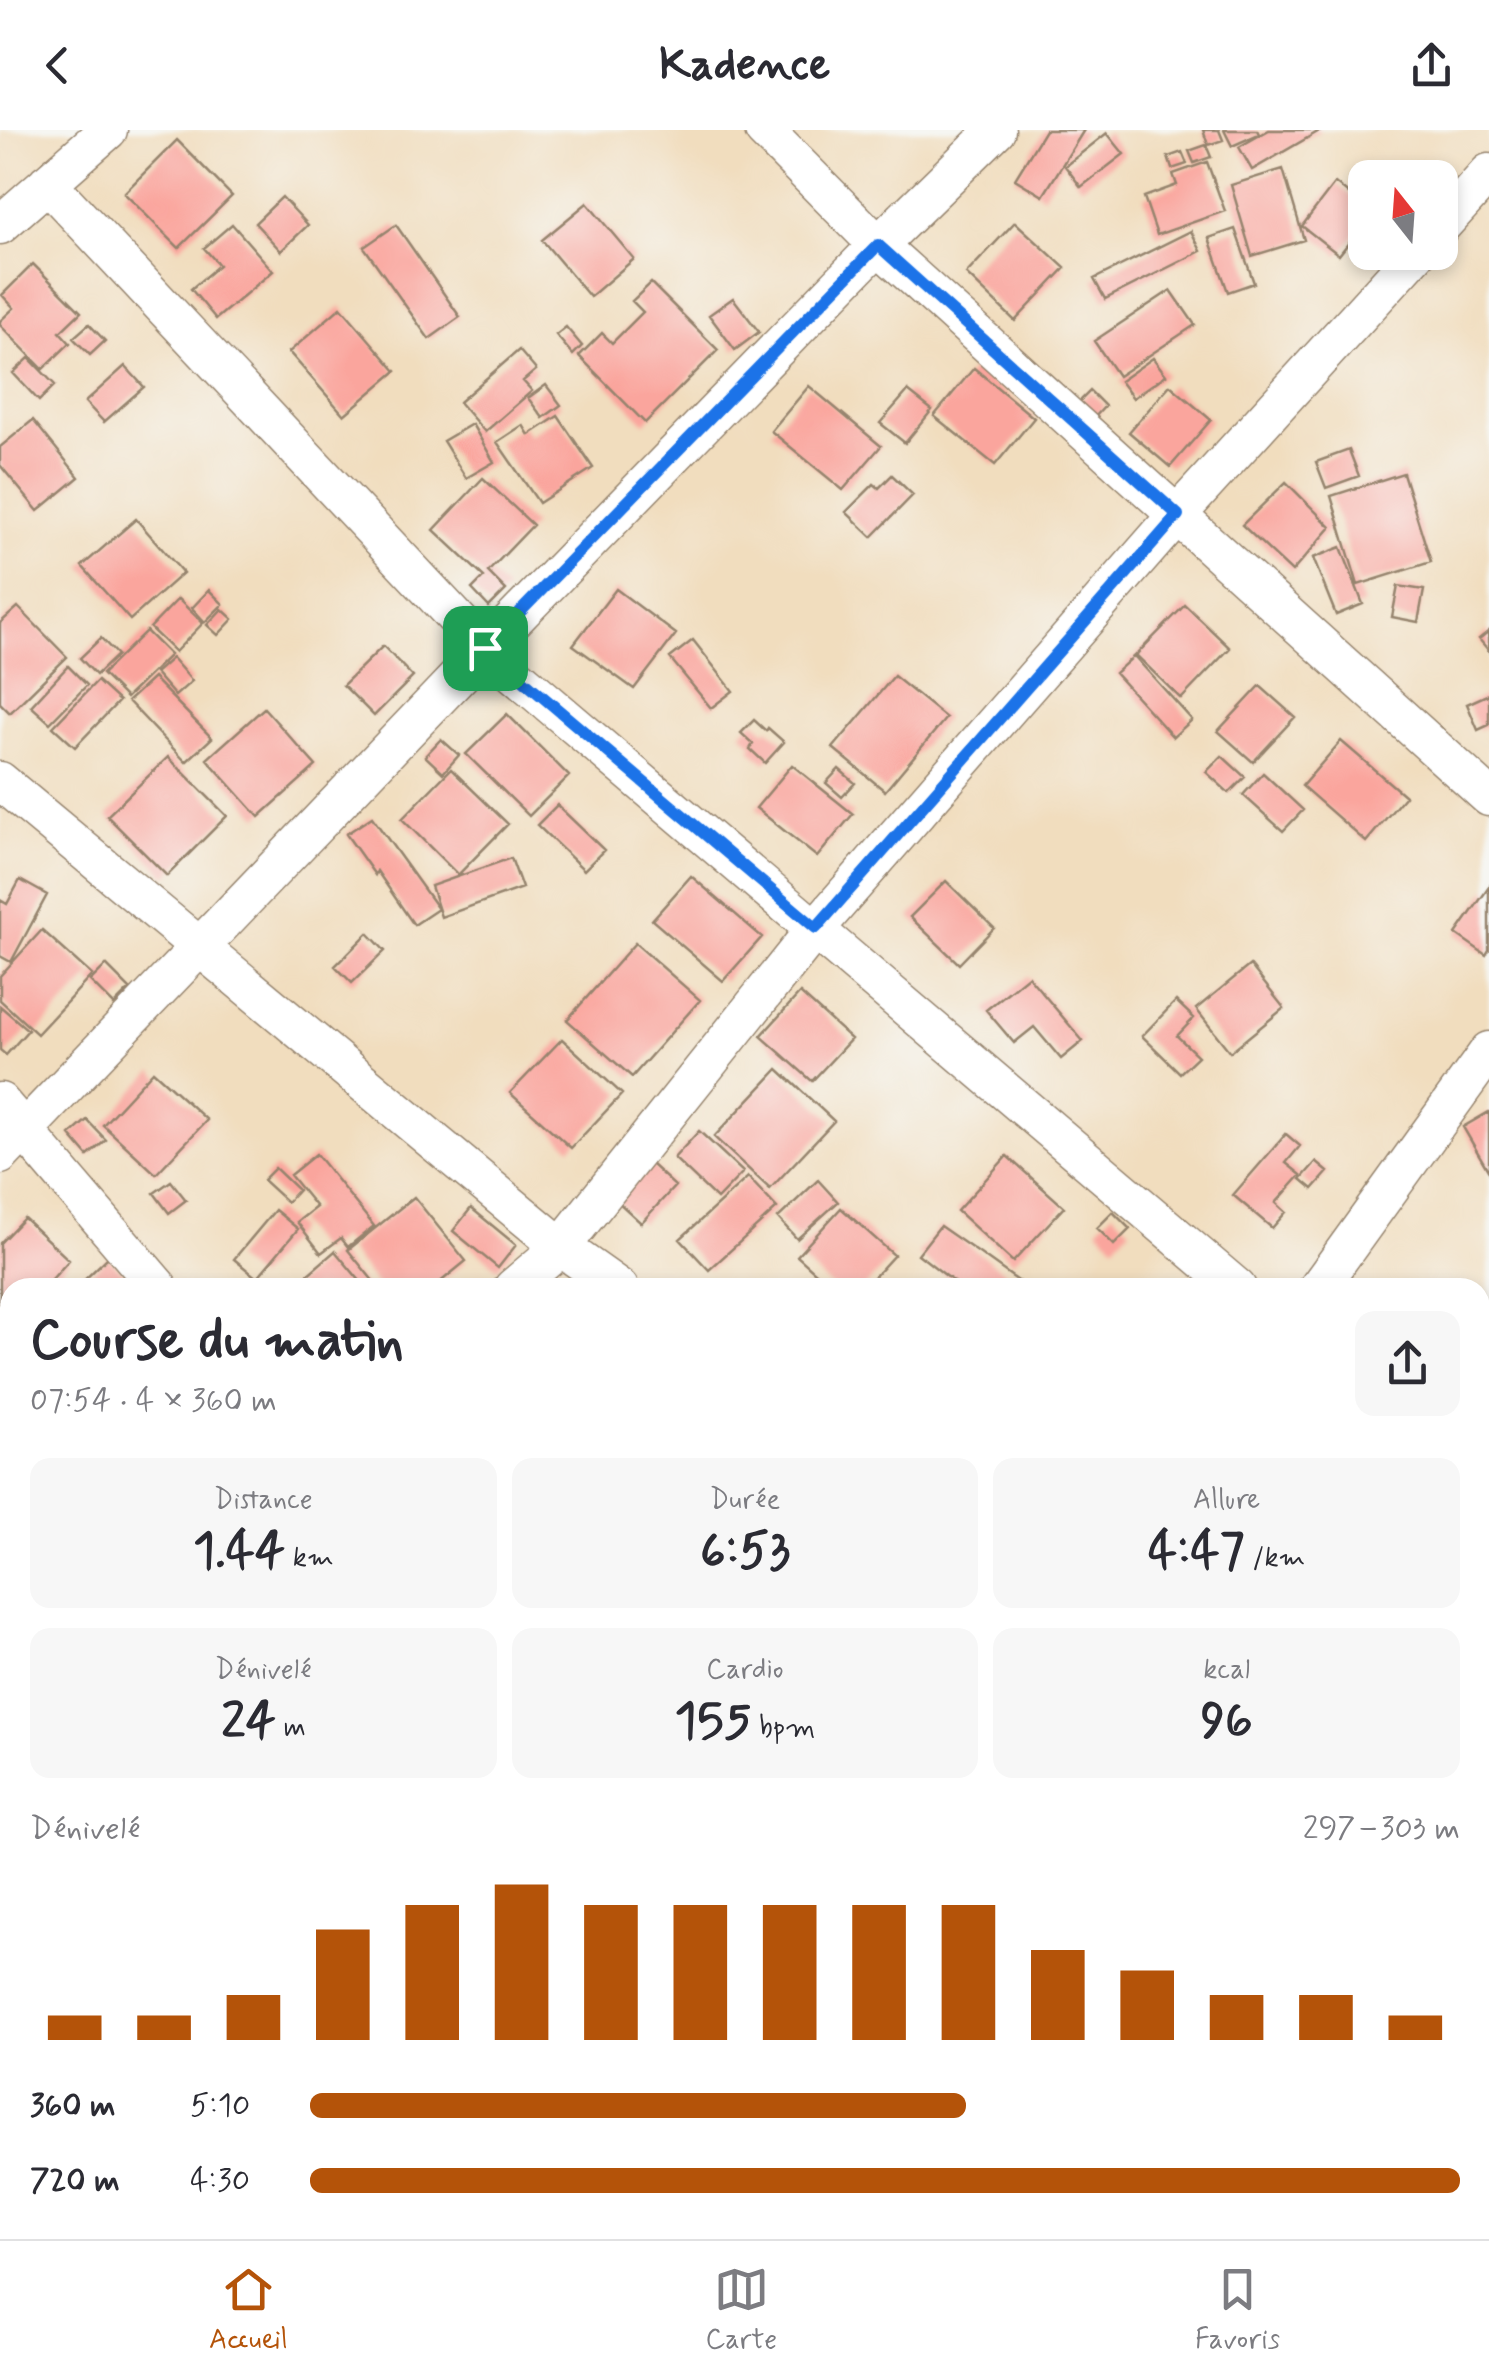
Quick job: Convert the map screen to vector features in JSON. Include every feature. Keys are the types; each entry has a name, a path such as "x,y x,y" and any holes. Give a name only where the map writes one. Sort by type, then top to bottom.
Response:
{"street":[{"path":"0,225 108,130"},
{"path":"764,130 878,245 1489,796"},
{"path":"150,1278 8,1129 199,947 878,245 996,130"},
{"path":"1458,207 1489,173"},
{"path":"47,183 485,648 1225,1278"},
{"path":"524,1278 561,1246 816,928 1178,515 1401,270"},
{"path":"0,781 561,1246 605,1278"},
{"path":"1325,1278 1489,1051"}],"building":[{"path":"1045,130 1084,130 1043,196 1015,179"},
{"path":"1203,130 1219,130 1223,140 1208,145"},
{"path":"1224,130 1257,130 1259,134 1232,146"},
{"path":"1269,130 1321,130 1252,170 1239,147"},
{"path":"1107,133 1124,154 1081,187 1065,166"},
{"path":"177,140 232,196 179,248 124,193"},
{"path":"1206,145 1211,157 1194,163 1189,151"},
{"path":"1182,152 1187,164 1172,169 1168,157"},
{"path":"1207,162 1225,211 1157,235 1144,197 1177,185 1173,174"},
{"path":"1283,169 1304,240 1252,256 1231,185"},
{"path":"1335,183 1348,193 1348,244 1339,255 1302,226"},
{"path":"282,197 308,225 281,251 255,223"},
{"path":"587,203 634,259 590,297 542,240"},
{"path":"1015,222 1065,268 1015,321 966,274"},
{"path":"232,224 273,271 216,319 191,289 219,265 204,248"},
{"path":"396,225 460,317 429,339 364,247"},
{"path":"1235,229 1254,283 1228,292 1209,238"},
{"path":"1191,231 1201,251 1105,299 1094,279"},
{"path":"33,264 81,312 60,332 70,343 43,369 0,325 14,308 2,295"},
{"path":"651,283 718,350 645,423 579,356 602,333 612,343 643,312 632,301"},
{"path":"1171,290 1195,325 1118,376 1094,341"},
{"path":"733,298 759,332 735,350 709,315"},
{"path":"341,307 396,371 344,415 289,352"},
{"path":"89,324 105,341 90,355 73,338"},
{"path":"566,327 582,346 573,355 556,335"},
{"path":"519,350 536,370 523,381 532,391 485,432 459,402"},
{"path":"29,358 55,385 39,401 13,373"},
{"path":"1153,358 1166,375 1133,398 1120,381"},
{"path":"125,366 144,387 104,422 85,402"},
{"path":"974,368 1034,418 995,465 934,416"},
{"path":"546,385 561,405 543,418 528,398"},
{"path":"1170,385 1211,420 1170,467 1129,432"},
{"path":"809,386 881,446 843,490 771,431"},
{"path":"908,391 932,410 905,443 880,423"},
{"path":"1090,391 1105,406 1093,419 1077,404"},
{"path":"558,416 593,468 539,503 497,442 523,425 529,435"},
{"path":"33,420 79,477 38,511 0,465 0,447"},
{"path":"472,424 494,462 466,478 443,441"},
{"path":"1349,450 1359,476 1326,488 1316,462"},
{"path":"1403,473 1431,562 1358,585 1331,496"},
{"path":"892,475 913,495 872,537 846,512 874,484 879,488"},
{"path":"483,478 533,525 488,572 506,590 489,607 472,589 484,577 434,530"},
{"path":"1286,482 1331,527 1292,572 1242,525"},
{"path":"136,519 183,573 130,620 82,566"},
{"path":"1341,547 1363,604 1336,615 1313,558"},
{"path":"1398,586 1424,590 1418,622 1392,617"},
{"path":"616,589 676,634 634,689 573,645"},
{"path":"209,590 223,604 205,622 192,608"},
{"path":"178,599 203,623 175,652 150,628"},
{"path":"1185,605 1230,648 1181,699 1136,655"},
{"path":"18,607 67,657 10,713 0,703 0,623"},
{"path":"222,609 233,619 218,635 207,625"},
{"path":"146,631 170,655 126,698 102,674"},
{"path":"1489,631 1489,651 1479,639"},
{"path":"101,638 117,655 96,675 80,658"},
{"path":"693,640 733,691 711,708 670,658"},
{"path":"383,646 413,677 374,716 343,685"},
{"path":"1134,656 1192,720 1173,737 1115,673"},
{"path":"172,658 192,681 175,696 155,673"},
{"path":"68,666 87,685 50,723 31,706"},
{"path":"894,676 946,718 885,791 833,748"},
{"path":"153,678 212,738 186,762 128,701"},
{"path":"97,681 119,701 75,747 53,727"},
{"path":"1260,686 1295,717 1253,762 1218,731"},
{"path":"1489,694 1489,725 1478,730 1467,704"},
{"path":"264,708 316,766 259,817 207,759"},
{"path":"507,714 569,776 529,816 466,754"},
{"path":"754,720 784,742 765,763 741,733"},
{"path":"441,739 459,755 443,773 425,756"},
{"path":"1341,741 1405,796 1366,842 1302,786"},
{"path":"1222,756 1245,777 1229,793 1206,772"},
{"path":"168,757 227,816 167,876 107,816"},
{"path":"792,765 853,814 817,857 756,808"},
{"path":"451,769 508,824 458,875 402,819"},
{"path":"839,769 855,783 842,797 826,783"},
{"path":"1263,773 1303,810 1283,831 1243,795"},
{"path":"557,805 604,850 584,870 537,825"},
{"path":"372,817 438,909 414,925 346,834"},
{"path":"511,858 522,888 441,917 431,886"},
{"path":"691,876 762,937 723,981 652,920"},
{"path":"20,880 47,895 11,962 0,956 0,900 7,904"},
{"path":"946,881 994,928 959,964 910,917"},
{"path":"1489,887 1489,950 1486,955 1456,934"},
{"path":"42,930 92,975 37,1034 0,1000 0,976"},
{"path":"368,933 385,951 352,983 335,966"},
{"path":"635,943 700,1000 632,1077 567,1020"},
{"path":"106,965 130,989 114,1005 90,981"},
{"path":"1250,965 1284,1008 1230,1052 1196,1009"},
{"path":"1028,976 1083,1041 1061,1059 1034,1027 1014,1043 986,1010"},
{"path":"800,993 851,1039 812,1081 761,1036"},
{"path":"1176,1001 1194,1018 1177,1036 1198,1056 1180,1073 1142,1036"},
{"path":"0,1006 28,1030 6,1055 0,1050"},
{"path":"562,1039 622,1094 571,1148 510,1093"},
{"path":"778,1069 834,1121 770,1189 714,1137"},
{"path":"153,1071 207,1120 156,1174 103,1125"},
{"path":"1489,1112 1489,1172 1463,1127"},
{"path":"87,1120 106,1140 88,1156 70,1135"},
{"path":"699,1131 743,1172 717,1199 674,1158"},
{"path":"1286,1134 1300,1146 1286,1163 1301,1175 1276,1203 1286,1212 1272,1228 1233,1195"},
{"path":"316,1154 374,1226 348,1247 341,1238 321,1253 297,1222 316,1207 290,1175"},
{"path":"1007,1156 1064,1207 1013,1262 957,1211"},
{"path":"1316,1162 1328,1172 1313,1189 1301,1179"},
{"path":"651,1164 675,1186 641,1223 617,1201"},
{"path":"275,1168 298,1190 287,1202 263,1180"},
{"path":"748,1177 777,1208 709,1270 680,1239"},
{"path":"818,1180 838,1202 797,1239 778,1218"},
{"path":"171,1181 186,1200 169,1213 154,1193"},
{"path":"414,1197 466,1261 445,1278 371,1278 348,1250"},
{"path":"471,1208 516,1245 498,1268 453,1231"},
{"path":"841,1208 894,1255 873,1278 822,1278 797,1256"},
{"path":"275,1210 298,1229 257,1278 234,1259"},
{"path":"1113,1212 1130,1229 1114,1245 1097,1228"},
{"path":"24,1218 69,1260 53,1278 0,1278 0,1243"},
{"path":"940,1226 1014,1278 949,1278 918,1254"},
{"path":"335,1251 358,1278 304,1278"},
{"path":"108,1257 128,1278 86,1278"}],"route":[{"path":"878,245 1178,515 816,928 485,648 878,245"}]}
